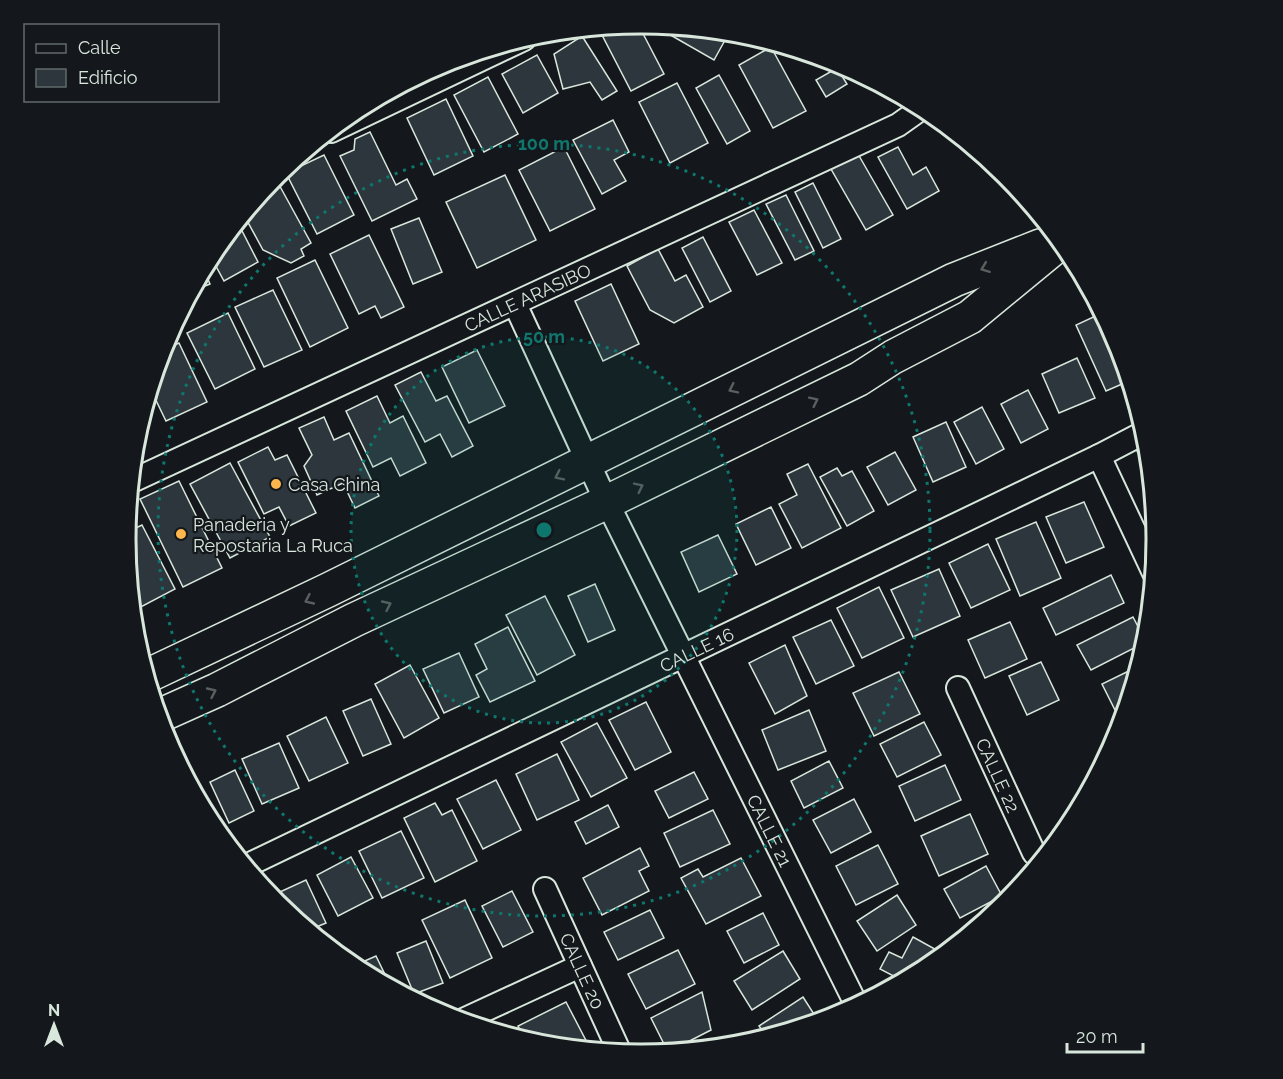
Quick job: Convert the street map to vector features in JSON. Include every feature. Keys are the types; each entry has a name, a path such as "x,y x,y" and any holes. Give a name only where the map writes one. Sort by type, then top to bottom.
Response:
{"main road":[{"path":"155,672 317,596 954,280 1050,244"},
{"path":"167,713 354,620 607,502 860,379 893,357 970,317 1052,247"}],"street":[{"path":"381,107 473,63"},
{"name":"CALLE ARASIBO","path":"141,477 515,304 898,124 913,114"},
{"name":"CALLE 21","path":"515,304 607,502 853,998"},
{"name":"CALLE 16","path":"254,862 1136,437"},
{"path":"1100,456 1146,555"},
{"name":"CALLE 22","path":"958,688 1036,854"},
{"name":"CALLE 20","path":"545,889 616,1043"},
{"path":"472,1015 580,966"}],"building":[{"path":"643,34 664,74 631,91 603,36"},
{"path":"672,36 724,42 714,60"},
{"path":"583,38 617,91 602,100 590,82 563,89 554,54 578,39"},
{"path":"765,50 774,53 806,111 773,128 739,65"},
{"path":"537,55 558,93 523,113 502,74"},
{"path":"831,71 842,76 847,84 826,97 816,80"},
{"path":"719,75 750,131 727,144 696,88"},
{"path":"488,77 518,134 484,152 454,95"},
{"path":"677,83 708,143 670,163 639,102"},
{"path":"446,99 473,156 434,175 407,118"},
{"path":"613,120 629,152 614,160 626,181 602,194 573,140"},
{"path":"370,132 396,185 407,179 417,199 372,221 340,156 354,150 355,139"},
{"path":"564,147 595,209 550,231 519,170"},
{"path":"898,147 913,175 926,167 939,191 907,209 878,157"},
{"path":"858,154 893,215 866,230 831,169"},
{"path":"324,155 354,215 317,234 289,178 304,165"},
{"path":"505,175 536,240 477,268 446,202"},
{"path":"813,183 841,239 823,248 795,192"},
{"path":"280,187 311,243 301,249 304,256 291,263 263,250 248,223"},
{"path":"786,195 814,251 795,260 766,204"},
{"path":"754,210 782,263 757,275 729,222"},
{"path":"419,218 442,272 413,284 391,229"},
{"path":"242,231 258,262 224,281 217,267"},
{"path":"369,235 404,307 381,318 375,306 359,314 330,254"},
{"path":"703,237 731,291 710,302 682,248"},
{"path":"658,249 675,281 686,275 703,307 674,323 650,310 627,266"},
{"path":"315,260 348,328 310,347 277,278"},
{"path":"611,284 639,344 603,361 575,301"},
{"path":"273,290 302,350 264,367 235,307"},
{"path":"228,313 255,369 215,389 187,333"},
{"path":"1094,317 1122,384 1106,391 1076,325"},
{"path":"179,343 207,402 166,421 156,401 176,344"},
{"path":"477,350 505,406 469,423 442,367"},
{"path":"1077,358 1095,398 1059,413 1042,374"},
{"path":"421,372 436,401 447,396 473,446 452,457 440,434 425,442 395,385"},
{"path":"1028,390 1048,429 1021,443 1001,404"},
{"path":"377,396 390,423 403,416 426,463 400,476 391,458 373,467 346,411"},
{"path":"982,407 1004,449 976,464 954,422"},
{"path":"324,417 334,440 349,433 379,496 355,508 343,483 317,495 304,466 312,455 299,428"},
{"path":"946,422 966,467 933,482 913,437"},
{"name":"Casa China","path":"268,447 275,460 287,455 316,513 289,526 279,507 264,514 238,462"},
{"path":"895,452 916,490 888,505 867,467"},
{"path":"230,463 270,537 230,558 190,484"},
{"path":"808,464 841,528 802,548 779,504 797,495 787,474"},
{"path":"837,468 842,476 852,471 874,511 847,526 820,477"},
{"name":"Panaderia y Repostaria La Ruca","path":"179,481 222,568 183,587 140,499"},
{"path":"1084,502 1104,547 1066,563 1046,517"},
{"path":"771,507 791,548 756,565 736,524"},
{"path":"1036,522 1061,578 1020,596 996,539"},
{"path":"142,525 175,589 141,607 136,540 137,527"},
{"path":"718,535 737,574 699,592 681,552"},
{"path":"988,544 1010,590 971,608 949,563"},
{"path":"939,569 960,616 913,637 891,590"},
{"path":"1111,575 1124,603 1056,635 1043,608"},
{"path":"595,584 615,630 588,642 568,596"},
{"path":"879,587 904,638 862,658 837,608"},
{"path":"545,596 575,655 537,675 506,615"},
{"path":"1133,617 1139,628 1135,648 1091,670 1077,645"},
{"path":"831,620 854,666 816,684 793,637"},
{"path":"1010,622 1027,659 985,678 968,640"},
{"path":"508,627 535,681 490,702 476,675 487,669 475,644"},
{"path":"785,645 807,696 775,714 749,663"},
{"path":"459,653 479,697 444,713 423,669"},
{"path":"1041,662 1059,700 1027,715 1009,676"},
{"path":"410,665 439,718 404,738 375,684"},
{"path":"1129,671 1117,709 1115,710 1102,684"},
{"path":"899,672 920,714 874,736 853,693"},
{"path":"371,699 391,744 363,756 343,711"},
{"path":"646,702 671,752 635,770 609,720"},
{"path":"809,710 826,751 778,770 762,730"},
{"path":"326,717 348,763 309,781 287,736"},
{"path":"924,722 941,755 897,777 880,744"},
{"path":"597,723 627,778 591,797 561,742"},
{"path":"279,743 299,788 262,804 242,759"},
{"path":"557,754 579,800 537,820 516,774"},
{"path":"829,761 843,788 804,808 791,781"},
{"path":"945,765 961,800 915,821 899,786"},
{"path":"235,770 254,811 229,823 210,782"},
{"path":"694,772 708,799 669,818 655,791"},
{"path":"496,780 521,830 483,849 457,799"},
{"path":"854,799 871,832 831,853 813,820"},
{"path":"435,803 442,815 452,810 477,861 435,882 404,818"},
{"path":"608,805 619,827 586,844 575,822"},
{"path":"713,810 730,844 680,867 664,833"},
{"path":"970,814 988,854 939,876 921,836"},
{"path":"401,831 424,878 382,898 359,851"},
{"path":"878,845 898,884 856,905 836,866"},
{"path":"640,848 649,866 639,871 649,891 602,915 583,878"},
{"path":"351,857 373,898 338,916 317,875"},
{"path":"741,858 761,896 706,924 681,878 698,869 703,877"},
{"path":"986,866 1001,894 960,918 944,889"},
{"path":"306,880 326,923 318,926 280,892"},
{"path":"512,891 533,932 503,947 482,906"},
{"path":"897,895 916,925 877,951 857,921"},
{"path":"465,900 492,958 450,978 422,920"},
{"path":"650,910 664,938 618,960 604,932"},
{"path":"763,913 779,945 744,963 727,931"},
{"path":"913,937 936,949 895,977 880,969 889,952 902,958"},
{"path":"426,941 443,983 419,992 412,989 397,953"},
{"path":"678,950 695,984 646,1009 628,974"},
{"path":"783,951 800,979 752,1010 734,981"},
{"path":"376,956 385,974 364,961"},
{"path":"702,992 711,1030 688,1042 664,1043 651,1018"},
{"path":"803,997 814,1014 762,1030 759,1026"},
{"path":"566,1002 586,1041 543,1035 520,1029 518,1026"}],"place":[{"name":"Casa China","path":"276,484"},
{"name":"Panaderia y Repostaria La Ruca","path":"181,534"}]}
